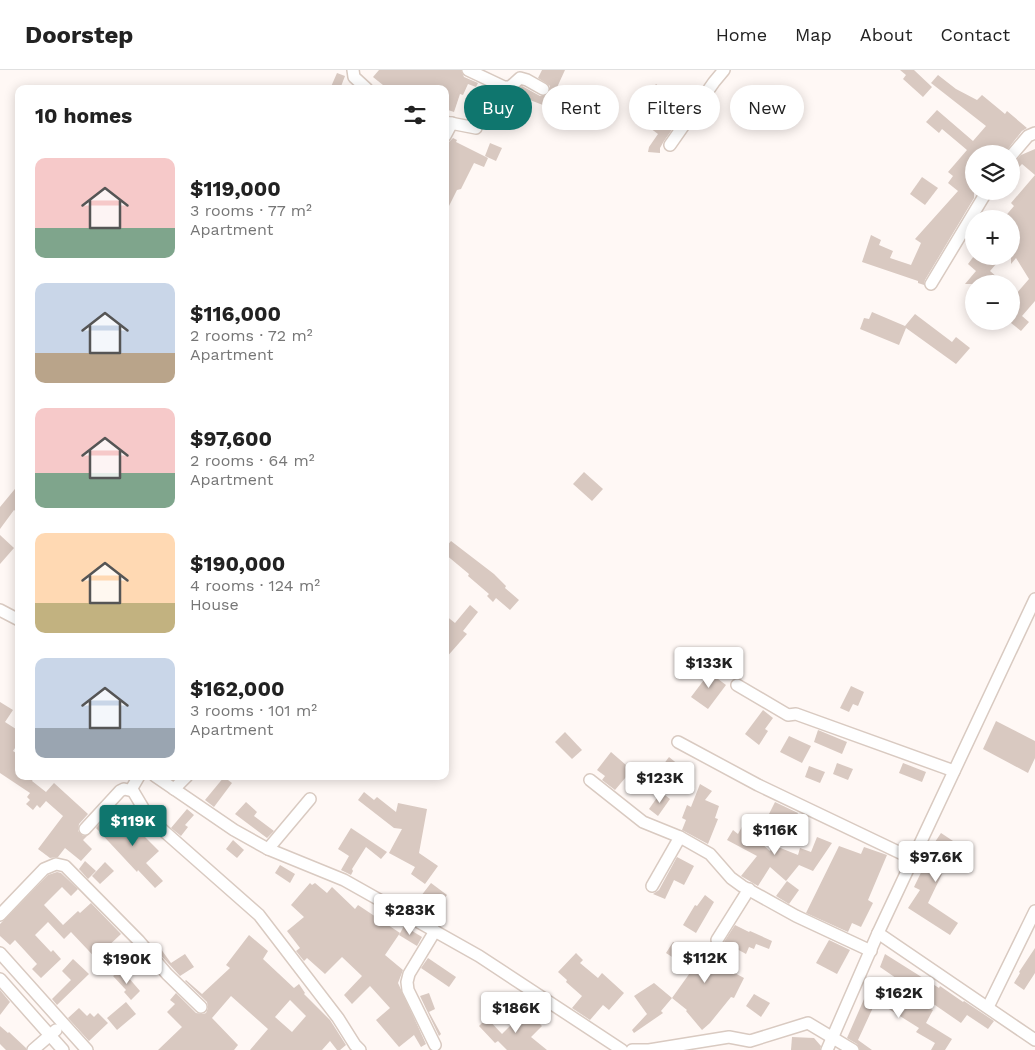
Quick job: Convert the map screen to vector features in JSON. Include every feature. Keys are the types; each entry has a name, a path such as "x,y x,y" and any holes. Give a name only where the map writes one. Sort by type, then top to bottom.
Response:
{"street":[{"path":"353,70 354,77 363,85"},
{"path":"468,70 504,88 510,87 520,78 542,88"},
{"path":"670,145 724,70"},
{"path":"449,122 464,125"},
{"path":"1020,145 1028,136 1035,134"},
{"path":"930,284 981,200"},
{"path":"827,1050 878,933 1035,599"},
{"path":"0,610 15,618"},
{"path":"737,685 788,715 796,714 954,771"},
{"path":"678,742 758,785 913,859"},
{"path":"137,780 132,788 149,818 260,916 338,1018 355,1048"},
{"path":"161,780 234,830 268,849 344,880 479,956 622,1050"},
{"path":"174,789 183,780"},
{"path":"590,780 643,822 680,837 710,854 731,878 749,889 796,916 870,951"},
{"path":"84,829 120,791 124,789 133,791"},
{"path":"268,849 310,799"},
{"path":"652,886 680,837"},
{"path":"0,915 44,869 56,864 65,866 139,941 167,974 202,1007"},
{"path":"717,940 749,889"},
{"path":"988,1007 1035,912"},
{"path":"435,931 409,974 407,982 408,990 436,1045"},
{"path":"878,933 1035,1040"},
{"path":"0,953 86,1050"},
{"path":"0,979 63,1050"},
{"path":"632,1050 649,1050 729,1037 750,1041 808,1023 833,1036 852,1050"},
{"path":"33,1050 63,1024"}],"building":[{"path":"379,70 461,70 464,77 478,83 477,85 464,85 464,93 463,95 460,94 454,112 449,110 449,85 383,85 373,77"},
{"path":"542,70 565,70 558,85 548,85 538,78"},
{"path":"900,70 914,70 932,87 923,97 903,79 906,75"},
{"path":"337,73 345,76 342,85 332,85"},
{"path":"938,75 956,89 977,100 982,95 1005,114 1007,111 1027,128 1022,131 1011,145 965,145 965,148 942,129 939,133 926,122 937,110 973,141 986,126 931,83"},
{"path":"532,92 542,96 542,105 532,101"},
{"path":"653,130 672,130 660,148 660,153 648,152 649,147 658,134"},
{"path":"453,138 457,140 456,142 488,158 484,167 474,163 461,189 457,190 449,206 449,142"},
{"path":"490,143 502,148 496,161 485,156"},
{"path":"1035,149 1035,175 1022,164 1020,166 1021,155"},
{"path":"965,152 965,200 973,200 965,210 965,213 925,280 924,285 918,283 918,281 862,262 871,235 881,240 879,245 893,251 890,258 911,265 921,243 915,239 958,191 948,183 953,176 948,172"},
{"path":"1035,175 1035,301 1022,316 1029,322 1021,331 1020,289 1029,279 1020,264 1020,210 1011,210 1014,206 1011,203 1014,200 1020,200 1020,192"},
{"path":"922,177 938,188 925,205 910,194"},
{"path":"969,265 995,265 990,271 995,275 973,275 976,271"},
{"path":"872,312 905,326 915,314 952,342 956,337 970,348 956,364 906,328 899,345 860,329 864,318 869,319"},
{"path":"584,472 603,489 592,501 573,484"},
{"path":"15,489 15,511 0,529 0,507"},
{"path":"0,535 14,548 0,564"},
{"path":"451,541 494,574 506,586 505,588 519,600 510,610 496,598 493,602 487,596 489,594 449,557 449,543"},
{"path":"470,605 478,612 463,631 467,634 449,654 449,618 455,623"},
{"path":"713,668 722,675 718,679 726,685 708,709 691,697"},
{"path":"851,686 864,692 858,706 853,704 849,712 840,708"},
{"path":"0,702 13,710 5,722 15,728 15,748 13,751 15,752 15,780 33,780 46,792 54,783 88,814 79,824 78,831 83,836 88,835 83,840 92,849 81,861 65,848 58,857 50,858 38,849 63,816 46,801 40,808 37,805 33,810 26,804 30,800 27,797 30,793 0,773"},
{"path":"763,710 773,718 765,729 768,731 759,745 745,734"},
{"path":"996,721 1035,741 1035,758 1028,773 983,749"},
{"path":"818,730 847,742 842,754 814,742"},
{"path":"565,732 582,750 572,759 555,742"},
{"path":"789,736 811,746 802,763 780,752"},
{"path":"611,752 626,765 627,763 643,773 636,783 626,777 615,790 602,780 605,776 597,770"},
{"path":"669,757 685,770 669,792 652,780"},
{"path":"837,763 853,769 848,780 833,774"},
{"path":"903,763 926,772 922,782 899,773"},
{"path":"809,766 825,772 820,783 805,777"},
{"path":"222,780 228,780 232,783 214,807 205,800"},
{"path":"700,784 712,791 705,800 719,806 715,818 718,819 708,844 682,830 686,820 682,818 687,805 691,807"},
{"path":"364,792 374,800 377,797 396,812 398,803 427,809 419,853 438,866 425,884 411,874 415,867 389,853 402,829 394,828 358,800"},
{"path":"661,792 670,799 658,816 649,809"},
{"path":"246,802 257,812 254,816 274,831 267,838 235,814"},
{"path":"775,802 798,813 787,836 764,824"},
{"path":"187,809 194,815 185,825 188,827 181,836 171,828"},
{"path":"134,816 150,833 145,837 159,851 146,863 163,881 155,888 138,870 137,872 96,828 103,820 116,834"},
{"path":"744,823 759,831 755,838 770,851 773,845 798,855 800,848 811,852 817,837 832,843 813,871 799,865 786,881 770,867 758,886 741,876 757,856 727,840 733,830 738,834"},
{"path":"351,828 387,852 381,859 366,847 352,869 351,875 341,870 349,856 338,849"},
{"path":"941,833 971,853 963,865 946,853 937,872 942,874 928,903 958,923 950,935 908,908 920,890 914,887 933,845"},
{"path":"233,840 244,850 237,858 226,849"},
{"path":"839,846 861,854 864,847 887,855 868,900 873,903 861,927 852,923 848,932 806,913"},
{"path":"677,857 694,866 684,885 674,880 665,899 653,894 659,890"},
{"path":"85,861 96,871 88,879 79,869"},
{"path":"105,862 114,871 100,884 92,876"},
{"path":"280,865 295,874 290,883 275,873"},
{"path":"57,872 61,873 78,889 71,896 62,887 44,905 63,925 78,911 80,913 91,903 121,934 104,950 113,960 104,967 71,932 64,939 48,922 35,935 51,952 53,950 61,959 41,978 32,969 37,964 15,940 10,945 0,936 0,924 48,875"},
{"path":"787,881 799,890 789,904 776,896"},
{"path":"310,883 312,885 315,883 327,893 332,887 355,909 358,905 400,933 385,955 403,970 398,983 426,1044 421,1047 414,1035 399,1047 376,1020 390,1008 370,986 352,1004 344,995 362,976 342,957 325,974 307,958 304,961 296,951 300,948 287,931 304,917 291,905"},
{"path":"431,883 447,895 436,908 440,911 432,921 411,909"},
{"path":"705,895 714,902 696,933 683,925 695,905 697,906"},
{"path":"735,925 772,941 769,949 756,944 754,949 749,947 746,954 724,942"},
{"path":"404,926 422,937 417,946 399,935"},
{"path":"249,935 268,951 263,959 294,988 299,984 304,994 330,1020 346,1045 337,1050 330,1041 322,1050 250,1050 268,1029 231,996 212,1018 238,1045 234,1050 158,1050 182,1027 167,1012 175,1004 170,1000 176,993 196,1013 206,1013 208,1008 207,1002 185,981 202,994 230,968 226,965","holes":["290,1000 306,1016 292,1032 275,1017"]},
{"path":"829,940 850,950 837,974 816,963"},
{"path":"673,942 700,959 704,950 709,952 712,945 724,951 718,964 744,978 734,998 731,997 702,1030 687,1010 672,998 692,970 666,953"},
{"path":"158,945 171,963 185,954 194,967 180,976 154,948"},
{"path":"1035,948 1035,973 1024,990 1014,983"},
{"path":"576,953 583,960 580,963 598,978 602,973 624,993 609,1010 603,1005 590,1020 572,1008 582,996 558,972"},
{"path":"885,954 939,988 940,986 994,1021 988,1029 967,1015 961,1023 880,967"},
{"path":"428,958 456,977 449,987 421,968"},
{"path":"73,959 89,974 57,1005 52,999 71,980 62,971"},
{"path":"122,970 140,991 131,1000 124,992 126,990 113,976"},
{"path":"654,983 672,998 661,1011 663,1013 634,1033 632,1030 647,1014 634,996"},
{"path":"0,990 10,1002 0,1015"},
{"path":"868,990 893,1001 897,994 933,1010 926,1023 952,1039 945,1050 931,1050 935,1043 916,1032 919,1028 876,1001 858,1040 872,1050 860,1050 857,1044 847,1038"},
{"path":"429,993 435,1009 429,1012 441,1034 439,1036 420,996"},
{"path":"754,994 770,1003 761,1017 746,1006"},
{"path":"126,1002 136,1014 117,1030 107,1018"},
{"path":"79,1008 87,1016 90,1013 94,1017 98,1013 108,1023 89,1041 68,1018"},
{"path":"526,1010 542,1026 531,1037 547,1050 507,1050 498,1041 495,1043 479,1026 487,1018 502,1034"},
{"path":"0,1026 9,1032 26,1050 6,1050 0,1044"},
{"path":"792,1037 814,1038 821,1046 820,1050 791,1050"}]}
